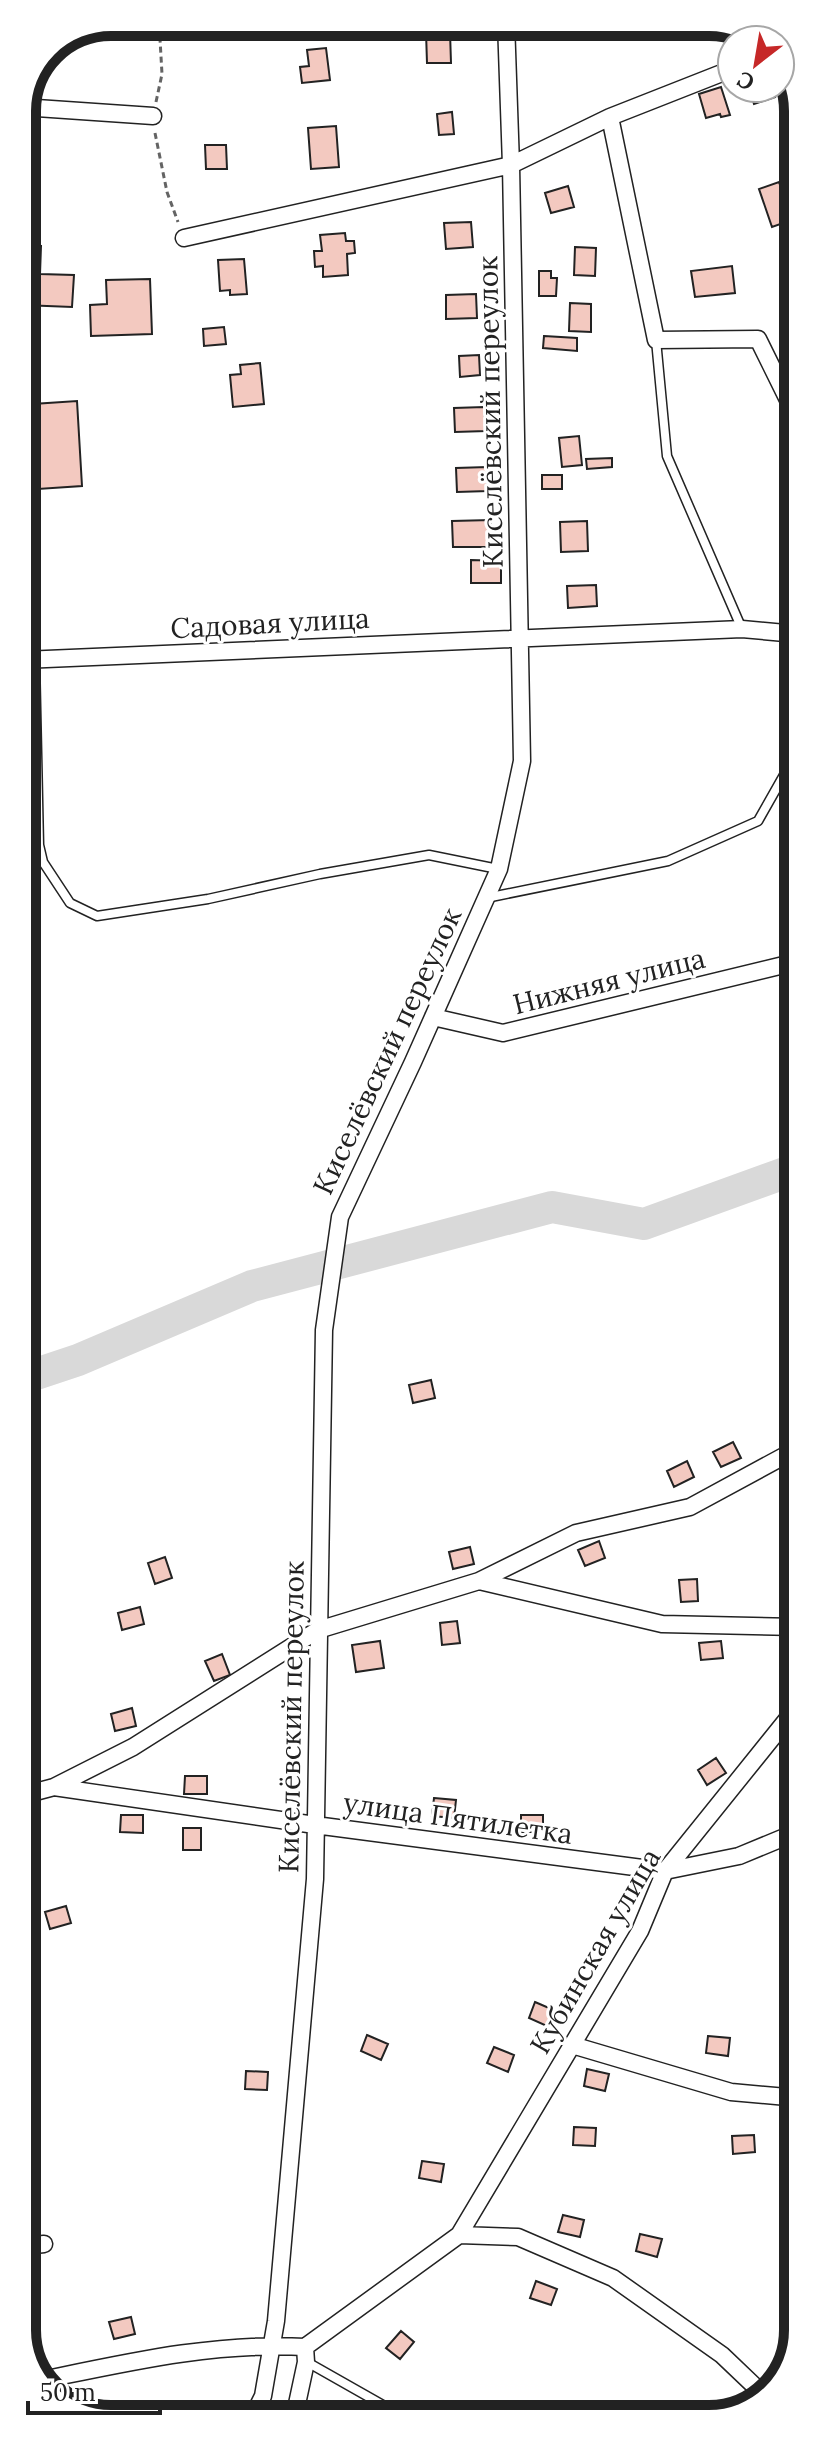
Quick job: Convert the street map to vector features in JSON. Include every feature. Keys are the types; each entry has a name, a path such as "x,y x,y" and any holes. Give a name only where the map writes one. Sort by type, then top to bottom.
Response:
{"street":[{"name":"Киселёвский переулок","path":"258,2405 263,2396 272,2345 315,1879 324,1330 340,1217 499,869 522,761 506,36"},
{"path":"184,238 511,165 610,117 716,75"},
{"path":"36,108 153,116"},
{"path":"610,117 656,340 758,339 784,392"},
{"name":"Садовая улица","path":"36,660 742,629 784,633"},
{"name":"Нижняя улица","path":"433,1017 503,1033 784,965"},
{"name":"улица Пятилетка","path":"36,1792 54,1787 133,1747 318,1630 479,1581 576,1533 690,1507 784,1456"},
{"path":"479,1581 662,1624 784,1627"},
{"name":"Кубинская улица","path":"306,2354 459,2235 640,1931 665,1871 784,1723"},
{"name":"улица Пятилетка","path":"54,1787 665,1871 739,1856 784,1837"},
{"path":"572,2045 731,2092 784,2097"},
{"path":"459,2235 518,2237 613,2278 722,2355 757,2388"},
{"path":"36,2245 44,2244"},
{"path":"53,2378 165,2355 272,2345 306,2354 296,2405"}],"lane":[{"path":"656,340 667,456 742,629"},
{"path":"486,898 668,861 758,821 784,775"},
{"path":"36,788 43,862 70,903 97,916 208,899 320,874 429,855 499,869"},
{"path":"306,2354 385,2405"}],"building":[{"path":"426,36 450,36 451,63 427,63"},
{"path":"326,48 330,80 302,83 300,67 309,66 307,50"},
{"path":"716,89 716,104 726,104 730,115 706,118 699,94"},
{"path":"452,112 454,134 439,135 437,114"},
{"path":"336,126 339,167 311,169 308,128"},
{"path":"205,145 226,145 227,169 206,169"},
{"path":"779,182 784,197 784,223 772,227 759,189"},
{"path":"568,186 574,207 551,213 545,193"},
{"path":"471,222 473,247 446,249 444,223"},
{"path":"345,233 346,241 354,241 355,253 347,254 348,275 323,277 323,266 315,267 314,251 322,251 320,235"},
{"path":"36,246 41,246 40,274 74,275 72,307 36,306"},
{"path":"575,247 596,248 595,276 574,275"},
{"path":"244,259 247,294 230,295 230,290 220,291 218,260"},
{"path":"732,266 735,293 695,297 691,271"},
{"path":"539,271 551,271 551,278 557,278 556,296 539,296"},
{"path":"150,279 152,334 91,336 90,305 107,304 106,280"},
{"path":"476,294 477,318 446,319 446,295"},
{"path":"570,303 591,304 591,332 569,331"},
{"path":"224,327 226,344 204,346 203,329"},
{"path":"544,336 577,338 577,351 543,348"},
{"path":"479,355 480,375 460,377 459,356"},
{"path":"260,363 264,404 233,407 230,375 241,374 240,365"},
{"path":"77,401 82,486 38,489 36,404"},
{"path":"484,407 486,431 455,432 454,408"},
{"path":"579,436 582,465 562,467 559,438"},
{"path":"612,458 612,467 587,469 586,459"},
{"path":"487,467 488,491 457,492 456,468"},
{"path":"542,475 562,475 562,489 542,489"},
{"path":"491,520 491,547 453,547 452,521"},
{"path":"587,521 588,551 561,552 560,522"},
{"path":"471,560 501,561 501,583 471,583"},
{"path":"596,585 597,606 568,608 567,586"},
{"path":"431,1380 435,1398 413,1403 409,1385"},
{"path":"733,1442 741,1458 721,1467 713,1452"},
{"path":"687,1461 694,1477 674,1487 667,1471"},
{"path":"599,1541 605,1558 585,1566 578,1550"},
{"path":"470,1547 474,1564 453,1569 449,1552"},
{"path":"165,1557 172,1578 155,1584 148,1563"},
{"path":"697,1579 698,1601 681,1602 679,1580"},
{"path":"140,1607 144,1624 122,1630 118,1613"},
{"path":"457,1621 460,1643 442,1645 440,1623"},
{"path":"380,1641 384,1668 356,1672 352,1645"},
{"path":"721,1641 723,1658 701,1660 699,1643"},
{"path":"222,1654 230,1675 214,1681 205,1661"},
{"path":"132,1708 136,1726 115,1731 111,1714"},
{"path":"716,1758 726,1773 707,1785 698,1770"},
{"path":"185,1776 207,1776 207,1794 184,1794"},
{"path":"434,1798 456,1800 454,1818 432,1816"},
{"path":"121,1815 143,1815 143,1833 120,1832"},
{"path":"521,1815 543,1815 543,1832 521,1832"},
{"path":"183,1828 201,1828 201,1850 183,1850"},
{"path":"66,1906 71,1923 50,1929 45,1912"},
{"path":"535,2002 556,2011 549,2027 529,2018"},
{"path":"367,2035 388,2044 381,2060 361,2051"},
{"path":"708,2036 730,2038 728,2056 706,2053"},
{"path":"494,2047 514,2055 508,2072 487,2063"},
{"path":"587,2069 609,2074 605,2091 584,2086"},
{"path":"246,2071 268,2072 267,2090 245,2089"},
{"path":"574,2127 596,2128 595,2146 573,2145"},
{"path":"754,2135 755,2152 733,2154 732,2136"},
{"path":"422,2161 444,2164 441,2182 419,2178"},
{"path":"563,2215 584,2220 580,2237 558,2232"},
{"path":"640,2234 662,2239 657,2257 636,2251"},
{"path":"536,2281 557,2289 551,2305 530,2298"},
{"path":"131,2317 135,2334 114,2339 109,2322"},
{"path":"401,2331 414,2342 400,2359 386,2348"}],"waterway":[{"path":"36,1374 78,1360 252,1286 552,1207 644,1224 784,1173"}]}
